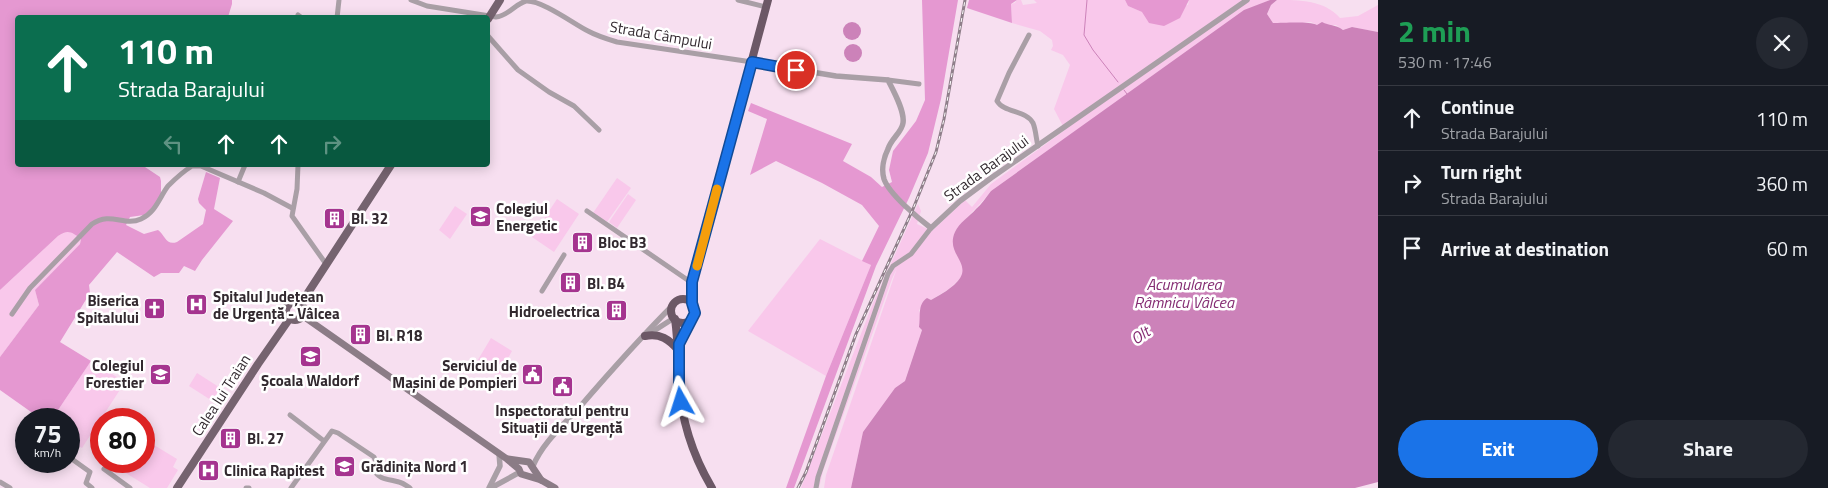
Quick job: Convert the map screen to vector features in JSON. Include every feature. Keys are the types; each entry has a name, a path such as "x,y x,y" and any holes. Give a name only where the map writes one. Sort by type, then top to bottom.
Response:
{"highway":[{"path":"679,348 695,313 692,303 692,282 767,3"},
{"path":"692,282 672,310 679,348 679,383 686,425 694,449 712,488"},
{"path":"677,302 686,300 692,303"},
{"path":"675,319 684,323 691,320"},
{"path":"645,336 663,336 679,348"}],"main road":[{"path":"490,16 500,0"},
{"name":"Calea lui Traian","path":"177,488 290,318 287,313 289,305 296,303 300,305 390,167"},
{"path":"290,318 295,320 302,316 304,310 300,305"},
{"path":"302,316 508,459 523,475 541,480 555,488"},
{"path":"508,459 530,464 541,480"},
{"path":"520,471 520,465 530,464"},
{"path":"528,475 532,473 530,464"}],"street":[{"path":"337,15 339,0"},
{"path":"410,0 427,6 474,15"},
{"path":"738,0 767,3"},
{"name":"Strada Barajului","path":"816,488 818,477 888,274 893,266 911,254 931,228 977,188 1247,0"},
{"name":"Strada Câmpului","path":"490,18 502,16 526,1 546,5 588,31 617,42 752,62"},
{"path":"1029,35 997,101 998,104 1022,114 1032,122 1038,146"},
{"path":"490,38 518,70 549,92 574,106 599,130"},
{"path":"752,62 836,76 919,84"},
{"path":"888,80 901,109 904,122 887,151 884,174 888,186 902,202 931,228"},
{"path":"12,314 30,288 97,220 108,218 126,221 140,219 154,210 169,185 190,167"},
{"path":"200,167 264,193 292,208"},
{"path":"238,182 244,167"},
{"path":"298,167 297,189 292,208 293,219 326,264"},
{"path":"587,211 692,282"},
{"path":"542,291 564,255"},
{"path":"530,464 637,342 677,302"},
{"path":"637,342 675,319"},
{"path":"290,415 324,441"},
{"path":"291,488 330,433 334,431 376,459 374,470 377,474 384,479 398,481 410,488"},
{"path":"490,488 500,466 499,453"},
{"path":"80,465 90,472 86,483 92,488"},
{"path":"490,488 520,471"},
{"path":"109,473 130,488"},
{"path":"0,482 10,488"}],"shaded area":[{"path":"0,0 232,0 229,15 15,15 15,167 145,167 160,177 161,194 153,209 144,215 130,217 126,225 144,234 158,230 170,243 177,242 203,224 206,210 199,203 198,199 206,172 220,178 214,209 233,221 195,271 184,266 179,273 161,273 154,277 117,252 89,285 90,293 60,342 91,361 59,408 25,408 0,390 0,357 39,305 35,290 80,244 81,239 70,232 58,236 0,290"},
{"path":"922,0 958,0 941,99 928,153 909,198 876,266 794,488 786,488 826,376 871,265 862,261 879,226 862,205 776,161 750,175 767,119 748,111 751,103 852,144 843,161 871,177 882,187 892,182 889,170 893,151 916,121 925,100"},
{"path":"969,0 1017,0 1011,4 1012,23 967,8"},
{"path":"1021,0 1023,5 1037,3 1034,0 1125,0 1128,6 1142,12 1188,5 1189,0 1270,0 1244,11 991,191 955,232 956,254 962,263 964,271 962,277 949,289 919,310 921,317 919,327 922,330 905,381 895,388 863,432 851,488 824,488 826,475 897,268 823,471 819,488 801,488 873,303 918,204 921,211 917,224 932,231 965,200 972,207 991,184 1065,130 1054,109 1070,65 1063,55 1051,50 1053,46 1052,40 1040,31 1012,23 1011,4"},
{"path":"1125,0 1189,0 1180,18 1164,26 1149,23 1142,12 1128,6"},
{"path":"1277,0 1319,4 1334,12 1340,18 1358,16 1378,5 1378,32 1352,27 1343,30 1336,25 1317,25 1311,22 1294,24 1273,23 1267,14 1271,5"},
{"path":"617,178 631,188 607,222 593,213"},
{"path":"628,194 636,200 617,228 609,222"},
{"path":"557,199 579,214 554,252 532,237"},
{"path":"455,206 467,214 450,239 439,230"},
{"path":"65,231 73,232 81,239 80,244 35,290 39,305 0,357 0,290"},
{"path":"820,239 871,265 826,376 748,331"},
{"path":"491,338 512,351 498,376 476,363"},
{"path":"91,361 125,382 108,408 90,408 90,436 82,448 80,447 80,408 59,408"},
{"path":"197,373 222,389 214,402 189,386"},
{"path":"155,446 177,459 173,467 178,470 167,488 150,488 126,473 155,473"}],"water":[{"name":"Acumularea Râmnicu Vâlcea","path":"1270,0 1277,0 1271,5 1267,14 1273,23 1317,25 1322,22 1343,30 1352,27 1378,32 1378,482 1355,488 851,488 863,432 895,388 905,381 922,330 919,327 922,304 927,298 931,300 949,289 959,280 962,272 961,264 954,250 953,242 955,232 959,226 991,191 1244,10"},
{"path":"852,22 858,25 861,31 858,37 852,40 846,37 843,31 846,25"},
{"path":"853,44 859,47 862,53 859,59 853,62 847,59 844,53 847,47"}],"waterway":[{"path":"1087,0 1084,35 1118,82"},
{"path":"1124,90 1127,94"}],"railway":[{"path":"798,488 806,472 856,334 913,209 936,152 944,119 965,0"}],"slow traffic":[{"path":"697,266 717,189"}],"place":[{"name":"Colegiul Energetic","path":"480,217"},
{"name":"Bl. 32","path":"335,218"},
{"name":"Bloc B3","path":"582,242"},
{"name":"Bl. B4","path":"571,283"},
{"name":"Spitalul Județean de Urgență - Vâlcea","path":"197,305"},
{"name":"Biserica Spitalului","path":"155,309"},
{"name":"Hidroelectrica","path":"616,311"},
{"name":"Bl. R18","path":"360,335"},
{"name":"Școala Waldorf","path":"310,357"},
{"name":"Colegiul Forestier","path":"160,374"},
{"name":"Serviciul de Mașini de Pompieri","path":"533,374"},
{"name":"Inspectoratul pentru Situații de Urgență","path":"562,387"},
{"name":"Bl. 27","path":"231,438"},
{"name":"Grădinița Nord 1","path":"345,466"},
{"name":"Clinica Rapitest","path":"208,470"}],"route":[{"path":"681,402 678,368 679,344 686,327 695,313 692,303 692,282 752,62 796,70"}],"water label":[{"name":"Olt","path":"1140,335"}]}
